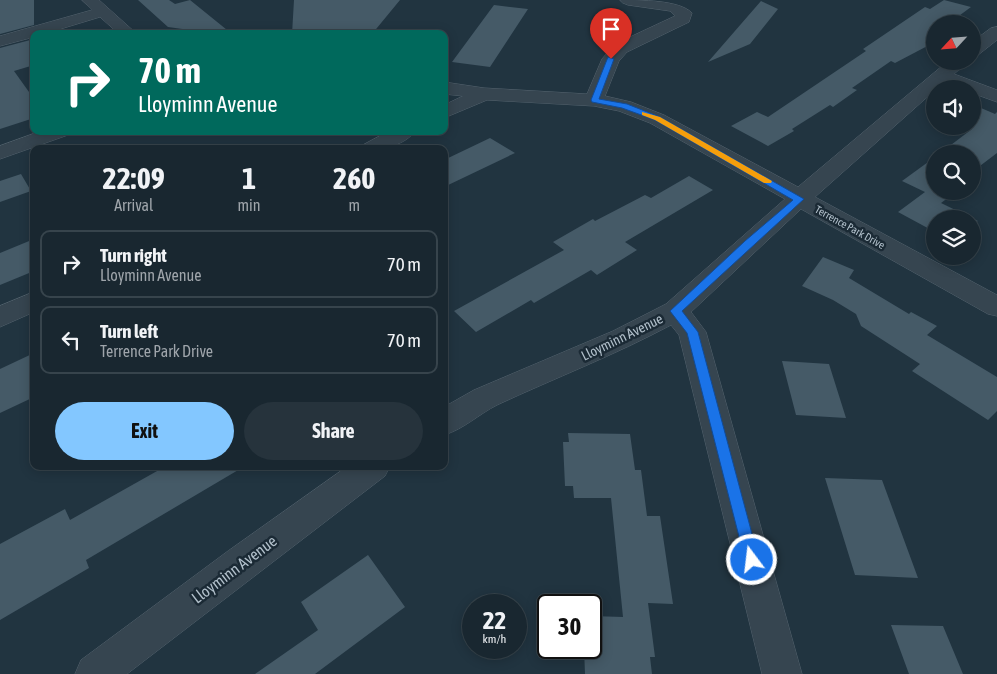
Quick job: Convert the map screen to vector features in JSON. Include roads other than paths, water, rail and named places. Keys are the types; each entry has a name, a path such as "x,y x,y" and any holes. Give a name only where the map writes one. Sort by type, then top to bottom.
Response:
{"street":[{"path":"90,0 124,30"},
{"path":"594,100 611,59 621,48 683,19 684,13 675,7 628,0"},
{"path":"39,30 102,12"},
{"path":"0,41 30,32"},
{"path":"981,44 997,32"},
{"name":"Lloyminn Avenue","path":"448,420 484,398 623,338 675,311 748,243 949,70"},
{"path":"954,70 997,96"},
{"name":"Terrence Park Drive","path":"448,89 484,94 594,100 624,106 658,119 997,308"},
{"path":"448,110 484,94"},
{"path":"0,153 51,135"},
{"path":"378,145 397,135"},
{"path":"0,317 30,303"},
{"path":"675,311 692,332 782,674"},
{"name":"Lloyminn Avenue","path":"95,674 240,563 368,470"}]}
